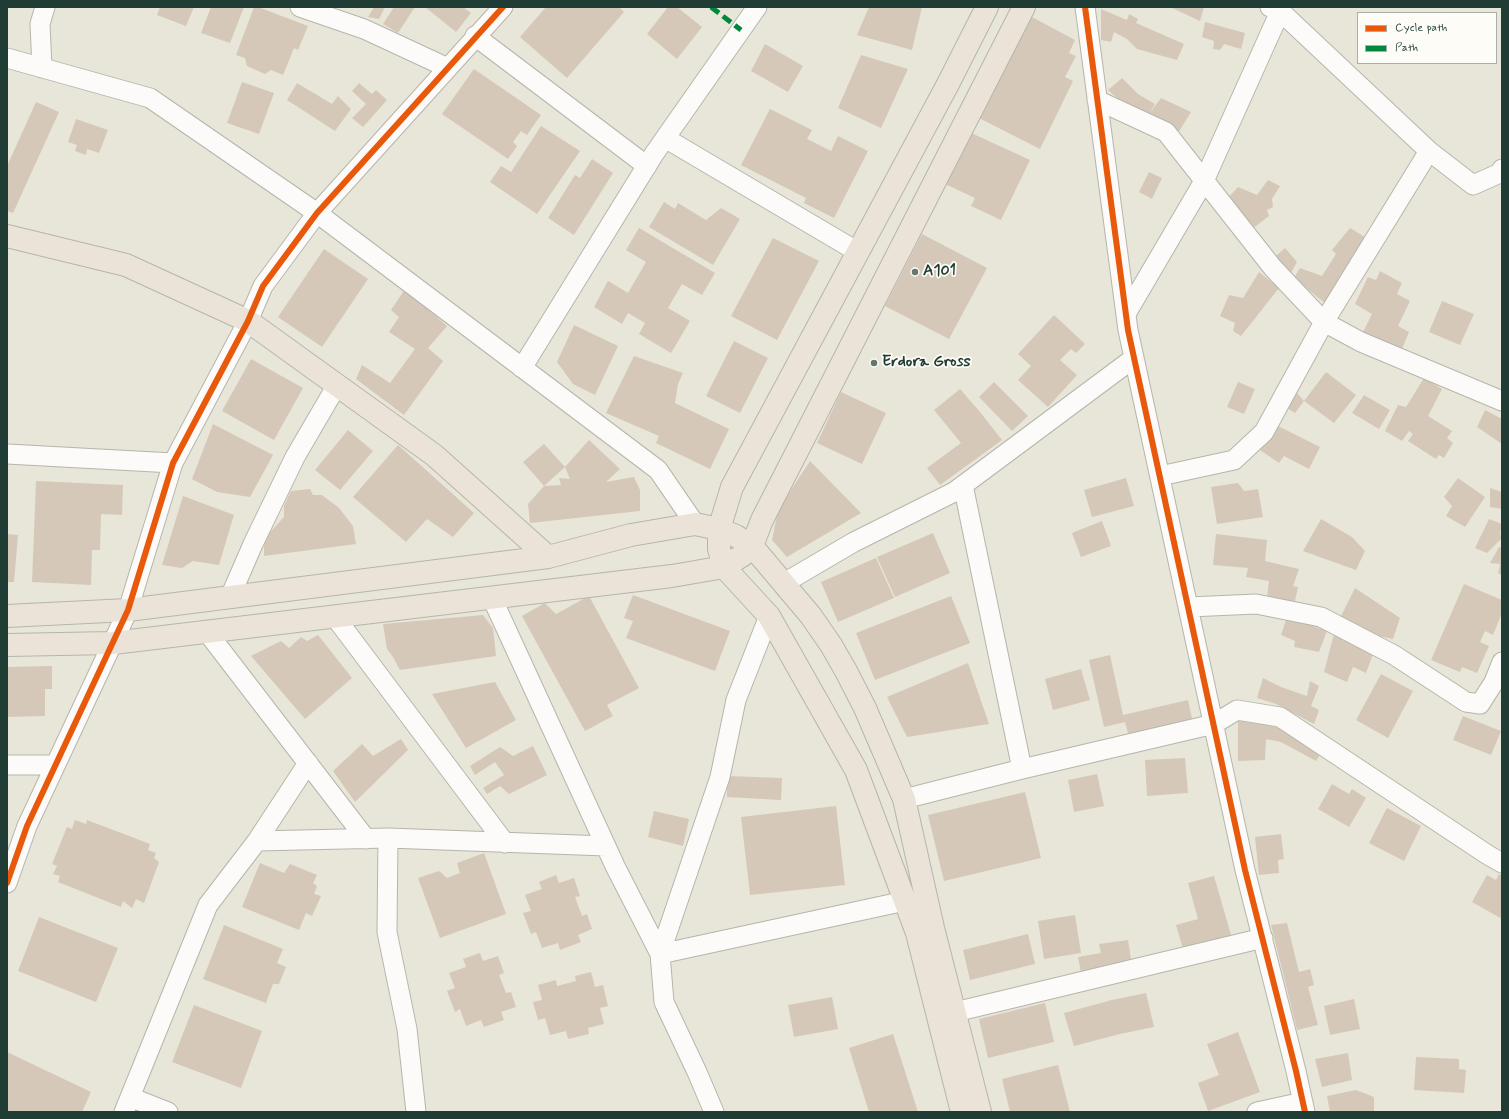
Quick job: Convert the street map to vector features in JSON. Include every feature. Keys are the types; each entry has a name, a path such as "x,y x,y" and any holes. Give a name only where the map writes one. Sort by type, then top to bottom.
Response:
{"main road":[{"path":"962,1112 918,933 856,770 769,616 724,567 719,550 718,529 732,487 988,7"},
{"path":"7,645 113,643 492,598 672,576 724,567 744,555 752,546 762,520 1024,7"},
{"path":"7,236 126,265 248,322 434,455 548,557"},
{"path":"7,616 128,610 548,557 631,535 695,524 718,529 752,546 784,582 811,616 831,645 865,708 904,799 933,928 980,1112"}],"street":[{"path":"42,68 40,24 45,7"},
{"path":"300,7 364,29 448,68"},
{"path":"7,883 27,826 128,610 173,463 248,322 263,286 317,213 502,7"},
{"path":"522,368 665,138 757,7"},
{"path":"1085,7 1126,314 1134,358 1245,870 1304,1107 1257,1112"},
{"path":"1126,314 1204,181 1277,8 1429,151 1473,185 1500,173 1502,169"},
{"path":"475,36 647,166"},
{"path":"7,58 150,98 317,213 658,470 695,524"},
{"path":"1097,100 1166,132 1273,268 1324,322 1361,342 1502,401"},
{"path":"665,138 858,252"},
{"path":"1160,476 1234,460 1264,432 1324,322 1429,151"},
{"path":"784,582 854,542 954,492 1134,358"},
{"path":"230,597 252,544 295,457 337,385"},
{"path":"7,454 173,463"},
{"path":"963,485 1022,769"},
{"path":"492,598 606,846 660,954 664,1002 714,1112"},
{"path":"1189,607 1256,604 1321,617 1394,655 1466,702 1480,704 1494,682 1502,662"},
{"path":"660,954 720,777 736,700 769,616"},
{"path":"335,617 505,843"},
{"path":"207,632 366,839"},
{"path":"904,799 1022,769 1214,724 1237,710 1280,717 1502,863"},
{"path":"168,1112 127,1104 208,905 257,841 308,763"},
{"path":"7,765 56,765"},
{"path":"257,841 388,838 606,846"},
{"path":"388,838 387,932 407,1029 416,1112"},
{"path":"660,954 905,901"},
{"path":"955,1012 1262,938"}],"building":[{"path":"160,7 194,7 186,26 157,15"},
{"path":"211,7 244,7 230,43 201,33"},
{"path":"254,7 258,7 308,26 298,50 294,48 283,75 271,70 265,74 247,66 245,58 236,55"},
{"path":"374,7 385,7 379,19 368,17"},
{"path":"394,7 415,7 398,33 383,24"},
{"path":"425,7 463,7 471,13 456,32"},
{"path":"546,7 619,7 624,12 567,78 520,37"},
{"path":"668,7 677,7 702,27 677,59 647,34"},
{"path":"869,7 922,7 912,50 857,35"},
{"path":"1170,7 1204,7 1200,21"},
{"path":"1101,9 1127,20 1129,14 1138,19 1136,23 1184,44 1177,60 1137,49 1127,39 1114,32 1111,42 1101,40"},
{"path":"1030,16 1075,40 1069,53 1076,56 1065,77 1073,81 1040,149 977,117"},
{"path":"1205,22 1245,33 1241,49 1224,44 1220,50 1213,49 1214,41 1202,37"},
{"path":"765,44 803,66 788,92 751,71"},
{"path":"861,55 908,69 881,128 838,108"},
{"path":"474,69 541,115 527,135 521,131 513,142 517,146 508,159 442,114"},
{"path":"1122,78 1138,94 1155,104 1149,114 1161,98 1191,112 1178,133 1125,105 1108,90"},
{"path":"242,82 274,93 259,134 227,123"},
{"path":"297,83 332,104 338,96 351,109 335,131 287,100"},
{"path":"359,83 372,94 376,90 387,100 363,127 352,118 366,104 352,91"},
{"path":"36,102 59,112 13,213 7,211 7,166"},
{"path":"770,109 812,130 807,139 831,151 838,136 868,151 834,218 804,203 806,198 741,165"},
{"path":"76,119 108,130 99,153 87,149 86,155 75,151 77,145 68,142"},
{"path":"541,126 580,151 537,214 490,182 501,166 511,172"},
{"path":"967,131 1030,160 1001,220 971,206 975,198 943,183"},
{"path":"592,159 613,173 574,235 548,218 575,175 580,178"},
{"path":"1149,172 1162,178 1152,199 1139,192"},
{"path":"1268,180 1280,186 1272,199 1273,207 1267,210 1269,216 1252,229 1227,199 1238,187 1257,195"},
{"path":"664,202 675,209 678,203 706,220 721,208 740,219 713,265 649,227"},
{"path":"639,228 715,273 702,295 682,284 668,308 690,321 671,353 639,334 645,323 628,313 622,324 594,307 608,281 628,293 646,262 626,250"},
{"path":"1350,228 1368,239 1326,304 1294,278 1300,268 1322,276 1336,254 1332,250"},
{"path":"922,234 987,268 949,339 885,306"},
{"path":"773,238 819,261 777,340 731,316"},
{"path":"1285,248 1297,262 1291,273 1276,256"},
{"path":"324,249 368,279 322,347 278,317"},
{"path":"1380,271 1402,283 1397,294 1410,301 1398,326 1409,332 1402,349 1363,332 1372,314 1355,304 1368,277 1376,280"},
{"path":"1259,272 1279,288 1241,336 1233,331 1235,323 1220,316 1229,295 1243,298"},
{"path":"405,289 447,326 428,348 443,361 404,415 356,379 362,365 390,383 415,349 389,332 399,317 391,310"},
{"path":"1442,301 1474,314 1460,345 1429,332"},
{"path":"1054,315 1085,344 1076,353 1071,349 1060,360 1077,375 1048,407 1018,380 1031,366 1018,354"},
{"path":"574,325 618,346 595,395 573,384 557,362"},
{"path":"734,341 768,358 740,413 706,396"},
{"path":"634,356 683,373 678,384 675,403 729,429 710,469 656,443 659,436 606,413"},
{"path":"251,359 303,388 274,440 222,411"},
{"path":"1326,372 1356,395 1334,423 1304,401"},
{"path":"1424,378 1442,389 1428,416 1452,431 1447,438 1453,443 1444,458 1439,455 1436,459 1408,441 1413,434 1409,431 1402,441 1385,431 1398,405 1406,407"},
{"path":"994,382 1028,416 1012,431 979,397"},
{"path":"1238,382 1255,389 1244,414 1227,407"},
{"path":"960,389 1002,440 940,485 927,468 961,443 934,410"},
{"path":"841,392 886,413 862,464 817,443"},
{"path":"1297,393 1304,401 1295,413 1287,408"},
{"path":"1364,395 1390,410 1379,429 1352,413"},
{"path":"1485,410 1502,419 1502,444 1477,427"},
{"path":"213,424 273,455 250,497 217,492 192,479"},
{"path":"1276,425 1320,447 1309,469 1284,456 1279,463 1260,450"},
{"path":"348,430 373,451 340,490 315,470"},
{"path":"589,440 620,469 606,482 634,477 640,490 640,511 530,523 528,504 544,486 561,485 559,478 570,479 565,467"},
{"path":"544,444 565,467 544,486 523,462"},
{"path":"398,445 474,513 453,537 427,519 406,542 353,497"},
{"path":"810,461 861,513 787,557 772,540 778,510"},
{"path":"1126,478 1134,506 1092,517 1084,490"},
{"path":"1458,478 1485,497 1465,527 1446,516 1452,506 1444,497"},
{"path":"36,481 123,485 122,515 101,514 100,550 92,550 91,585 32,582"},
{"path":"1238,483 1244,491 1258,489 1263,517 1217,524 1211,487"},
{"path":"1490,488 1502,492 1502,509 1490,507"},
{"path":"310,489 313,495 322,495 339,508 353,526 356,544 264,556 264,539 284,517 284,506 291,491"},
{"path":"183,496 234,515 219,565 193,561 182,568 162,565"},
{"path":"1321,519 1352,537 1365,551 1356,570 1303,551"},
{"path":"1489,519 1502,524 1500,534 1502,538 1487,553 1475,548"},
{"path":"1102,521 1111,546 1081,557 1072,533"},
{"path":"933,533 950,573 895,597 877,557"},
{"path":"7,534 18,535 14,582 7,582"},
{"path":"1216,534 1267,540 1265,561 1299,569 1293,586 1298,587 1294,605 1267,598 1269,581 1246,577 1248,568 1213,565"},
{"path":"1499,547 1502,548 1502,575 1498,573 1500,564 1490,563"},
{"path":"876,558 894,598 838,622 821,582"},
{"path":"1464,584 1502,600 1502,613 1493,635 1485,631 1480,642 1489,646 1477,673 1462,667 1460,672 1431,660"},
{"path":"1355,588 1400,618 1393,639 1379,636 1340,618"},
{"path":"633,595 730,631 715,671 626,638 633,621 624,618"},
{"path":"589,596 639,688 607,705 613,716 585,731 522,616 545,603 556,614"},
{"path":"951,596 970,643 875,680 856,633"},
{"path":"483,615 493,628 496,656 400,670 387,649 383,624"},
{"path":"1287,617 1327,631 1319,652 1294,647 1295,641 1281,635"},
{"path":"1334,634 1373,654 1366,673 1353,667 1347,682 1324,672"},
{"path":"318,635 352,678 305,719 251,656 281,641 289,648 301,637 307,641"},
{"path":"1110,655 1123,715 1188,700 1193,723 1129,737 1125,722 1104,727 1089,660"},
{"path":"968,663 989,724 907,737 887,697"},
{"path":"52,666 52,689 45,689 45,716 7,717 7,667"},
{"path":"1081,669 1090,700 1053,710 1045,679"},
{"path":"1381,674 1413,691 1388,738 1356,720"},
{"path":"1263,678 1281,687 1307,696 1310,681 1319,686 1311,706 1319,710 1314,724 1276,704 1257,698"},
{"path":"495,682 516,720 466,748 432,694"},
{"path":"1463,716 1501,731 1491,755 1453,740"},
{"path":"1238,720 1261,722 1287,731 1322,752 1316,761 1281,742 1266,739 1265,760 1238,761"},
{"path":"401,739 408,750 355,802 333,771 362,744 373,756"},
{"path":"533,746 547,775 509,794 500,786 487,794 483,788 504,775 495,762 475,775 470,766 500,747 513,756"},
{"path":"1185,758 1188,793 1147,796 1145,760"},
{"path":"1097,774 1104,806 1074,812 1068,780"},
{"path":"727,776 782,778 781,800 727,797"},
{"path":"1332,784 1349,794 1352,789 1366,798 1349,827 1318,809"},
{"path":"1025,792 1041,858 944,881 928,815"},
{"path":"836,806 845,885 750,895 741,817"},
{"path":"1387,808 1421,826 1404,861 1369,843"},
{"path":"654,811 689,819 683,846 648,837"},
{"path":"75,820 86,824 87,820 150,844 148,850 156,853 154,858 159,862 144,903 136,899 132,908 123,901 121,907 58,882 60,876 53,874 57,866 52,864 67,827 72,829"},
{"path":"1281,834 1284,859 1278,860 1279,873 1259,875 1255,837"},
{"path":"484,853 506,914 440,938 418,878 439,871 447,878 460,873 457,863"},
{"path":"260,863 284,873 290,864 317,875 313,883 317,886 314,894 321,896 312,916 306,913 299,930 242,907"},
{"path":"1499,874 1502,876 1502,919 1472,902 1487,875 1496,880"},
{"path":"556,875 559,883 574,878 580,896 575,897 582,916 587,914 592,929 578,935 581,942 560,950 558,943 542,948 536,932 531,934 523,913 531,911 525,895 542,889 539,882"},
{"path":"1214,876 1231,935 1183,949 1176,925 1198,919 1188,883"},
{"path":"1075,915 1081,953 1044,959 1038,921"},
{"path":"39,917 118,948 96,1002 18,971"},
{"path":"1287,923 1299,972 1310,969 1314,985 1308,987 1318,1025 1297,1030 1271,925"},
{"path":"224,925 283,949 277,963 286,967 279,984 273,984 266,1003 203,979"},
{"path":"1028,934 1035,964 970,980 963,950"},
{"path":"1128,940 1132,965 1081,973 1078,957 1101,953 1099,944"},
{"path":"480,953 483,961 498,956 504,973 499,975 506,993 511,992 516,1007 501,1012 504,1020 484,1027 481,1020 466,1026 460,1009 455,1012 447,991 455,988 449,973 466,967 463,959"},
{"path":"591,972 595,987 603,985 608,1006 600,1008 604,1024 588,1028 589,1034 568,1039 566,1031 550,1035 545,1018 538,1020 533,1002 542,1000 538,985 556,980 557,986 576,981 575,976"},
{"path":"1146,993 1154,1027 1074,1046 1064,1013 1112,1000"},
{"path":"832,997 838,1029 794,1037 788,1005"},
{"path":"1354,999 1360,1029 1330,1035 1324,1006"},
{"path":"1045,1003 1054,1042 988,1058 979,1019"},
{"path":"194,1005 262,1031 241,1088 172,1062"},
{"path":"1238,1032 1260,1092 1208,1111 1198,1083 1219,1075 1207,1044"},
{"path":"893,1034 918,1112 869,1112 849,1048"},
{"path":"7,1052 91,1092 82,1112 7,1112"},
{"path":"1348,1053 1352,1080 1322,1087 1315,1059"},
{"path":"1416,1057 1459,1059 1459,1069 1466,1070 1464,1093 1414,1090"},
{"path":"1058,1065 1070,1112 1010,1112 1002,1079"},
{"path":"1356,1090 1374,1097 1374,1112 1330,1112 1327,1096"}],"marked path":[{"path":"711,7 741,30"}],"cycle path":[{"path":"7,883 27,826 128,610 173,463 248,321 263,286 317,213 503,7"},
{"path":"1085,7 1128,330 1245,870 1305,1112"}],"place":[{"name":"A101","path":"915,272"},
{"name":"Erdora Gross","path":"874,363"}]}
